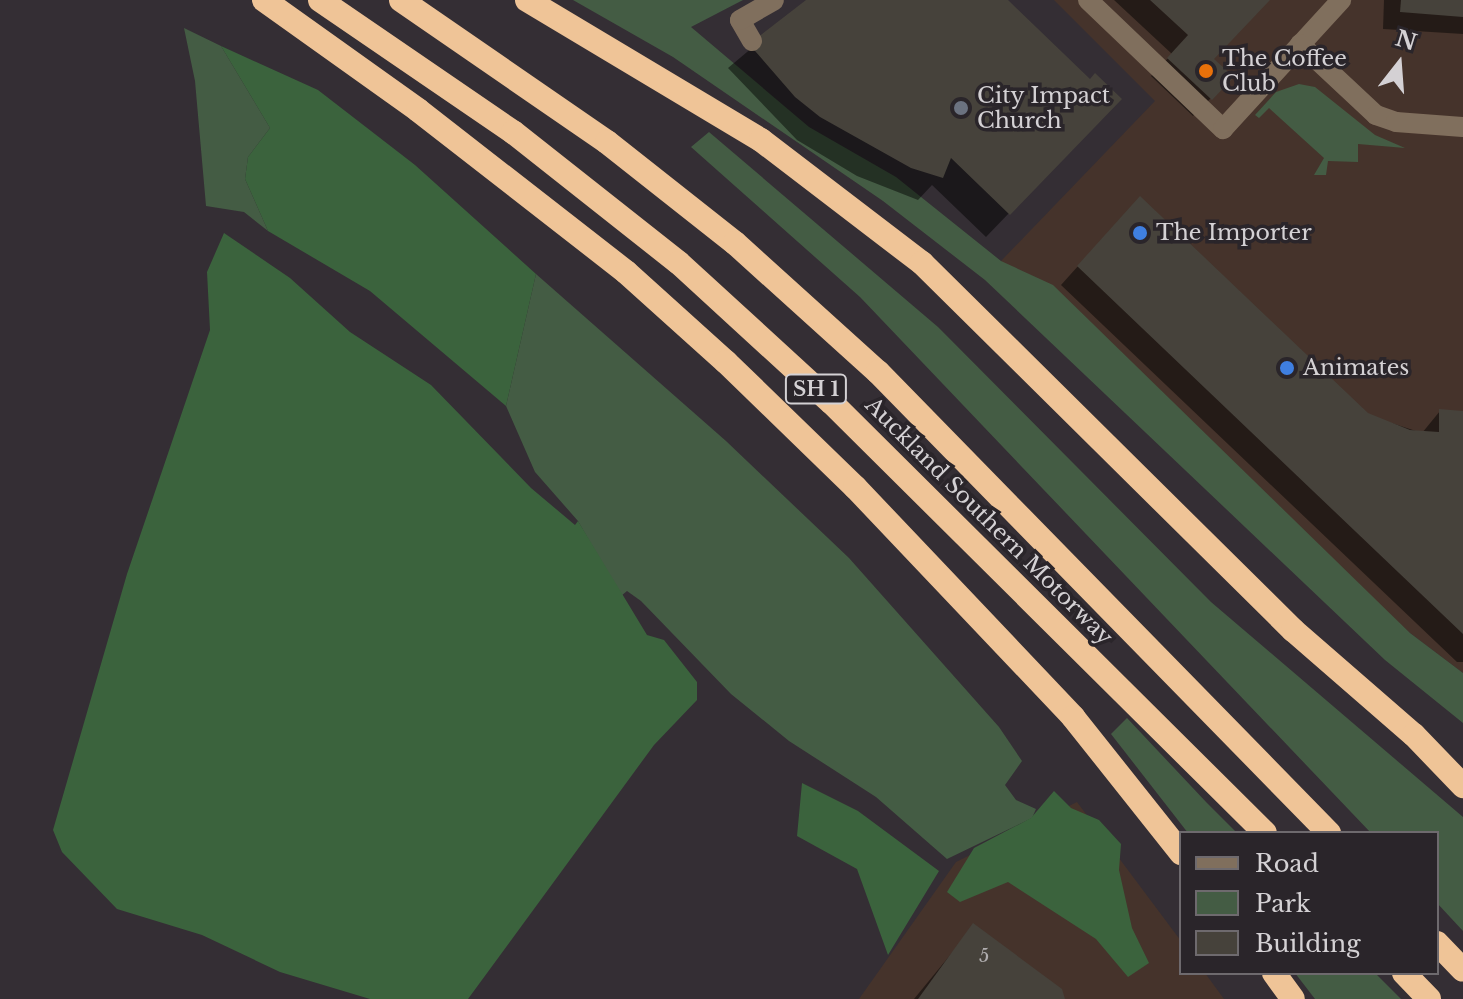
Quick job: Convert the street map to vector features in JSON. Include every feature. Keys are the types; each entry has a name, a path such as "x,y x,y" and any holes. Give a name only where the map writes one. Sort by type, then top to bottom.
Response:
{"highway":[{"path":"264,0 418,110 626,272 726,362 855,487 1063,707 1179,851"},
{"name":"Auckland Southern Motorway","path":"320,0 513,132 679,263 854,425 1263,831"},
{"name":"Auckland Southern Motorway","path":"401,0 607,142 735,243 878,372 1327,831"},
{"path":"527,0 761,140 912,254 1293,630 1414,735 1463,786"},
{"path":"1414,735 1463,768"},
{"path":"1439,945 1463,970"},
{"path":"1275,975 1293,999"},
{"path":"1406,975 1429,999"}],"lane":[{"path":"752,41 740,20 774,0"},
{"path":"1088,0 1223,129 1341,0"},
{"path":"1300,44 1376,115 1396,122 1463,127"}],"shaded area":[{"path":"1054,0 1463,0 1463,673 1410,633 1001,261 1155,101"},
{"path":"1077,802 1179,938 1179,975 1206,975 1224,999 859,999 956,862"}],"green space":[{"path":"573,0 743,0 691,27 809,127 896,177 1001,261 1053,285 1410,633 1463,673 1463,723 1385,660 985,280 883,201 673,57"},
{"path":"184,28 221,46 270,128 248,157 245,179 268,231 244,212 206,206 195,81"},
{"path":"221,46 318,90 415,165 536,274 506,406 370,291 268,231 245,179 248,157 270,128"},
{"path":"1299,84 1315,87 1375,135 1405,148 1358,144 1358,162 1328,161 1326,175 1314,175 1324,158 1269,108 1259,118 1255,115 1276,92"},
{"path":"709,132 938,327 1211,602 1463,817 1463,931 1439,905 1439,831 1369,831 860,297 691,147"},
{"path":"224,233 290,278 350,332 431,385 531,488 575,525 578,521 647,635 664,640 697,682 697,700 654,745 468,999 370,999 280,972 202,935 117,909 62,852 53,830 127,574 210,330 207,272"},
{"path":"536,274 726,441 849,558 999,727 1022,761 1005,785 1016,800 1036,809 1032,818 947,859 876,797 789,741 731,694 641,601 627,591 621,596 578,521 535,472 506,406"},
{"path":"1127,718 1235,831 1186,831 1111,734"},
{"path":"802,783 858,811 939,871 888,955 857,869 797,836"},
{"path":"1054,791 1071,808 1099,820 1121,844 1119,870 1132,928 1149,963 1128,977 1096,939 1008,882 960,902 947,892 974,848 1031,818"},
{"path":"1297,975 1377,975 1401,999 1315,999"}],"building":[{"name":"City Impact Church","path":"806,0 1008,0 1090,79 1095,73 1122,99 1010,215 951,158 943,178 911,168 820,117 795,97 749,44"},
{"path":"1150,0 1270,0 1214,59 1234,77 1212,100 1167,58 1188,35"},
{"path":"1401,0 1463,0 1463,17 1400,12"},
{"path":"1140,196 1368,413 1410,430 1439,432 1439,409 1463,411 1463,634 1077,266"},
{"path":"973,923 1062,989 1065,999 918,999"}],"place":[{"name":"The Coffee Club","path":"1206,71"},
{"name":"City Impact Church","path":"961,108"},
{"name":"The Importer","path":"1140,233"},
{"name":"Animates","path":"1287,368"}]}
